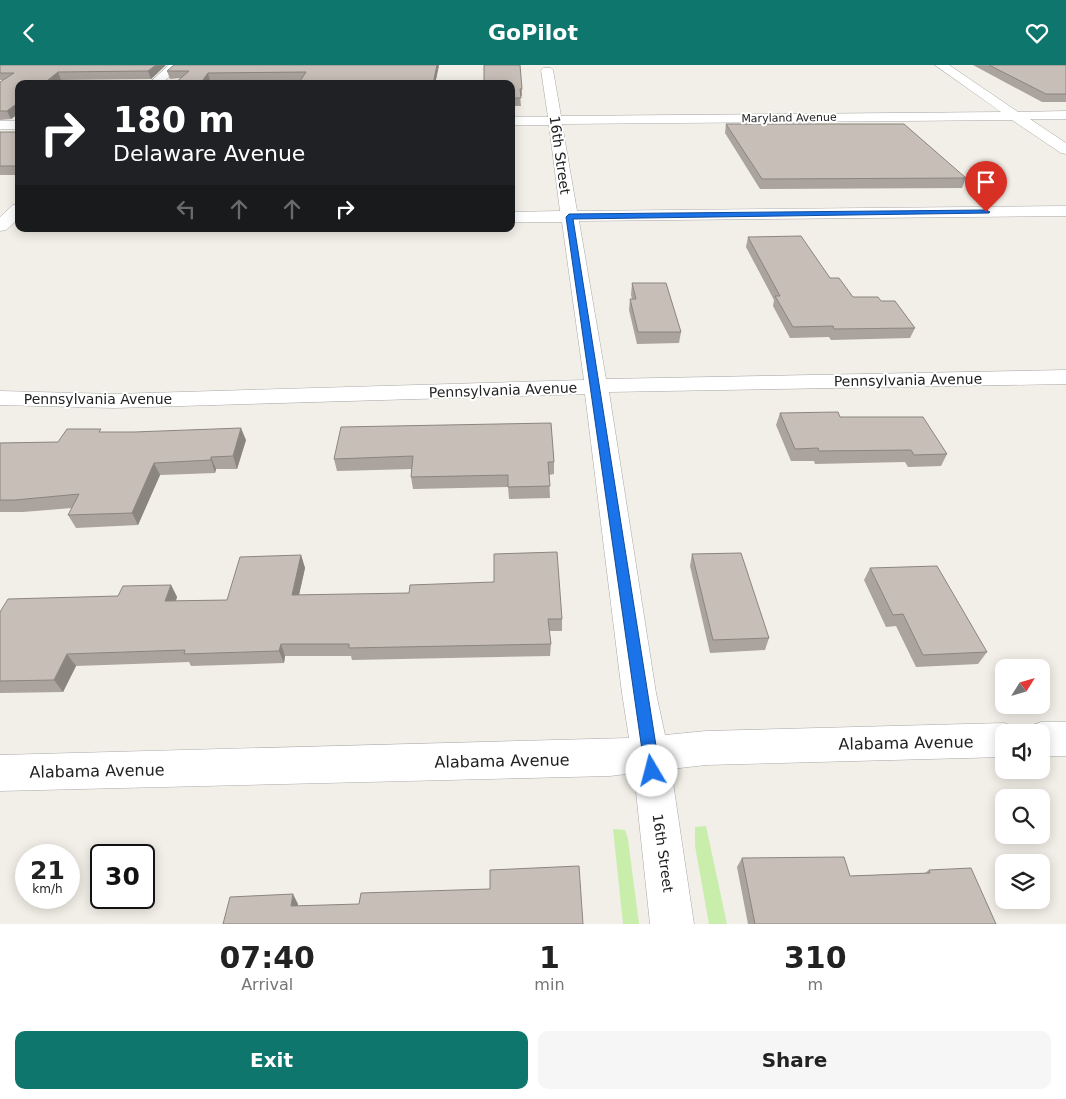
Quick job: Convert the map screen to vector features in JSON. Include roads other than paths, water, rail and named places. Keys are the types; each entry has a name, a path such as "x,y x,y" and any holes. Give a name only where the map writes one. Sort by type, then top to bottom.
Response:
{"street":[{"path":"159,80 176,65"},
{"path":"941,65 1066,150"},
{"name":"16th Street","path":"547,67 596,386 639,693 650,753 672,924"},
{"name":"Maryland Avenue","path":"515,121 1066,115"},
{"path":"0,125 15,125"},
{"path":"515,217 1066,211"},
{"path":"5,225 15,214"},
{"name":"Pennsylvania Avenue","path":"0,398 114,401 596,386 1066,377"},
{"path":"1050,739 1066,739"},
{"name":"Alabama Avenue","path":"0,773 610,758 706,748 995,740"}]}
